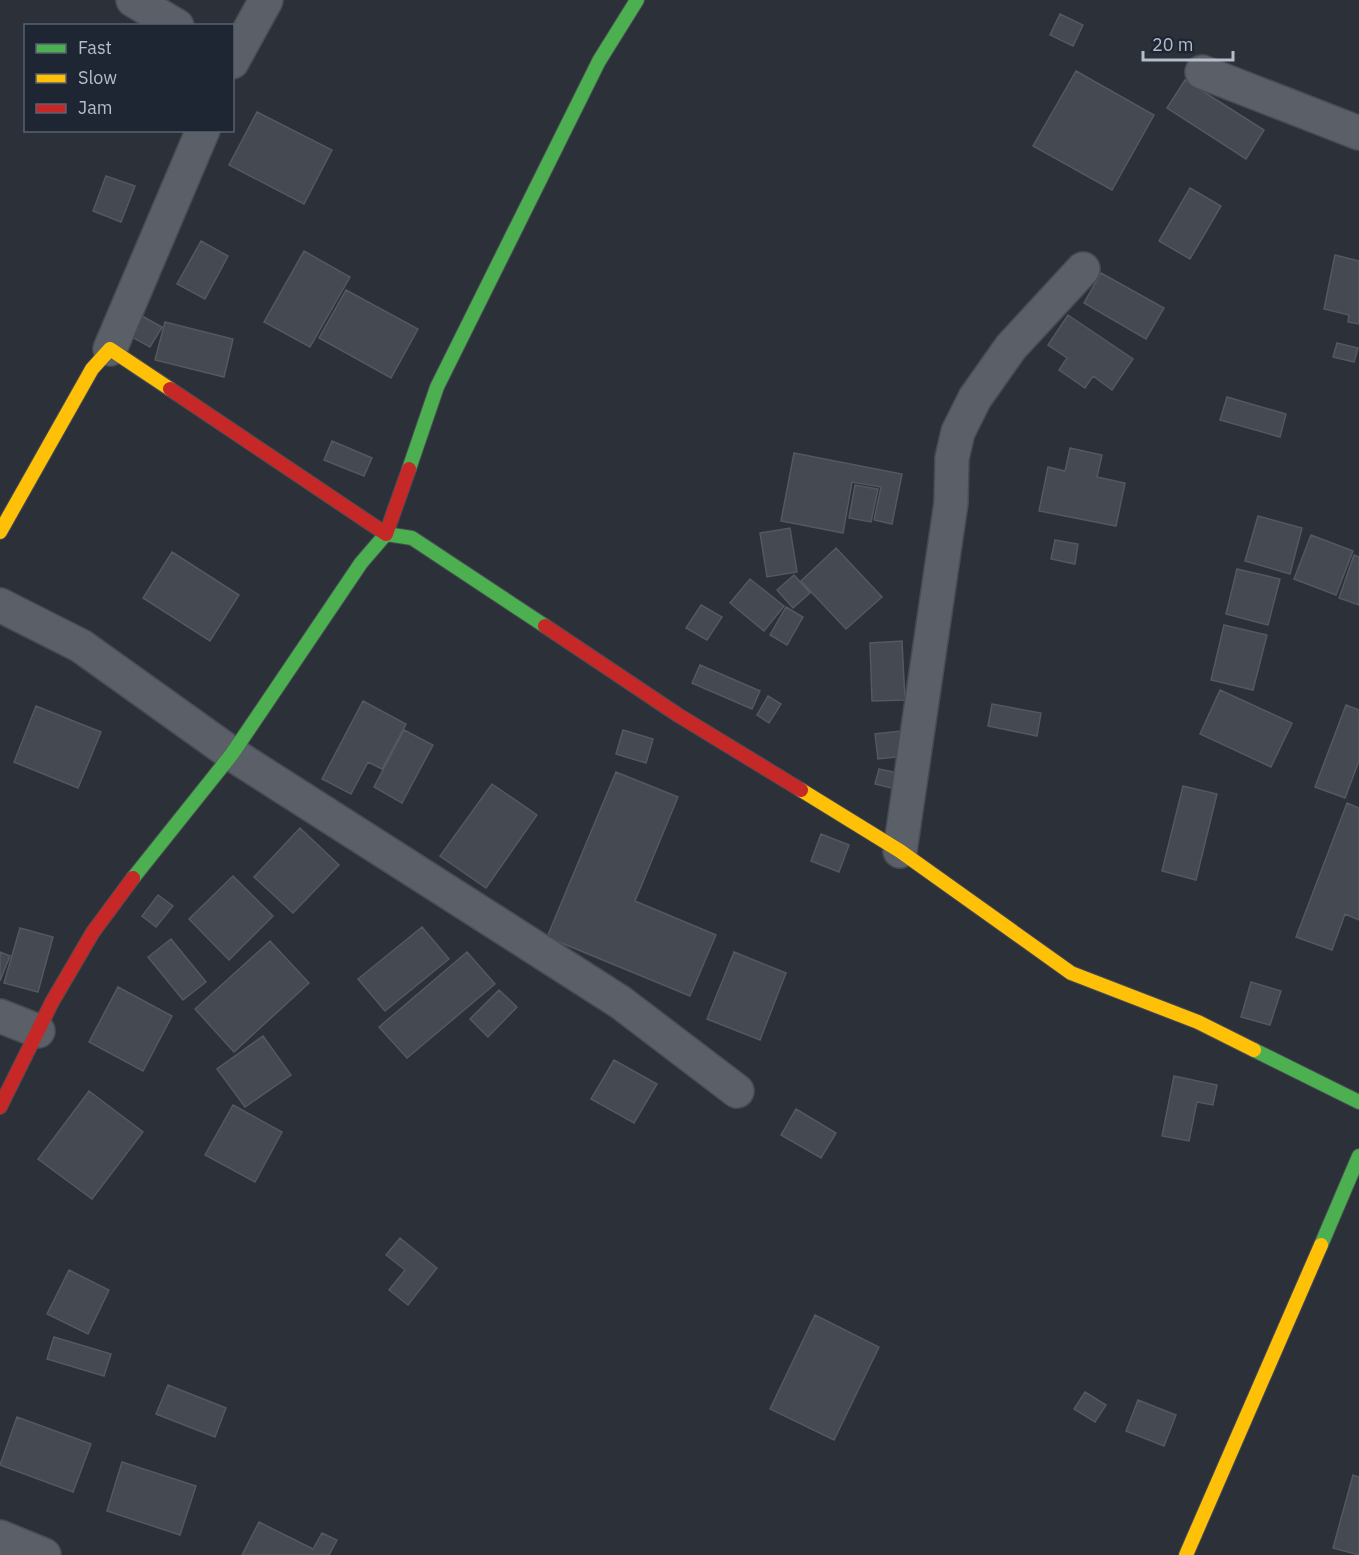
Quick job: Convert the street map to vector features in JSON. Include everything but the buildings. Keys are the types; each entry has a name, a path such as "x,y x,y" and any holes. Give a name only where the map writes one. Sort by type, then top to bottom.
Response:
{"street":[{"path":"133,0 174,24"},
{"path":"234,57 267,0"},
{"path":"0,1107 38,1031 93,932 147,859 232,754 362,563 386,534 437,387 599,62 636,0"},
{"path":"1203,72 1359,133"},
{"path":"0,532 92,369 110,349 202,132"},
{"path":"900,851 951,504 952,458 958,432 975,398 1011,347 1083,269"},
{"path":"110,349 386,534 412,538 678,715 900,851 1071,973 1198,1022 1359,1102"},
{"path":"0,605 81,646 232,754 620,1002 737,1091"},
{"path":"0,1016 38,1031"},
{"path":"1186,1555 1359,1156"},
{"path":"0,1537 44,1555"}],"traffic: fast":[{"path":"409,469 437,387 599,61 637,0"},
{"path":"133,878 232,754 361,563 386,534 412,538 545,626"},
{"path":"1254,1050 1359,1102"},
{"path":"1321,1245 1359,1156"}],"traffic: slow":[{"path":"0,532 92,369 110,349 170,389"},
{"path":"801,790 900,851 1071,973 1198,1022 1254,1050"},
{"path":"1186,1555 1321,1245"}],"traffic: jam":[{"path":"170,389 386,534 409,469"},
{"path":"545,626 678,715 801,790"},
{"path":"0,1107 52,1002 93,932 133,878"}]}
